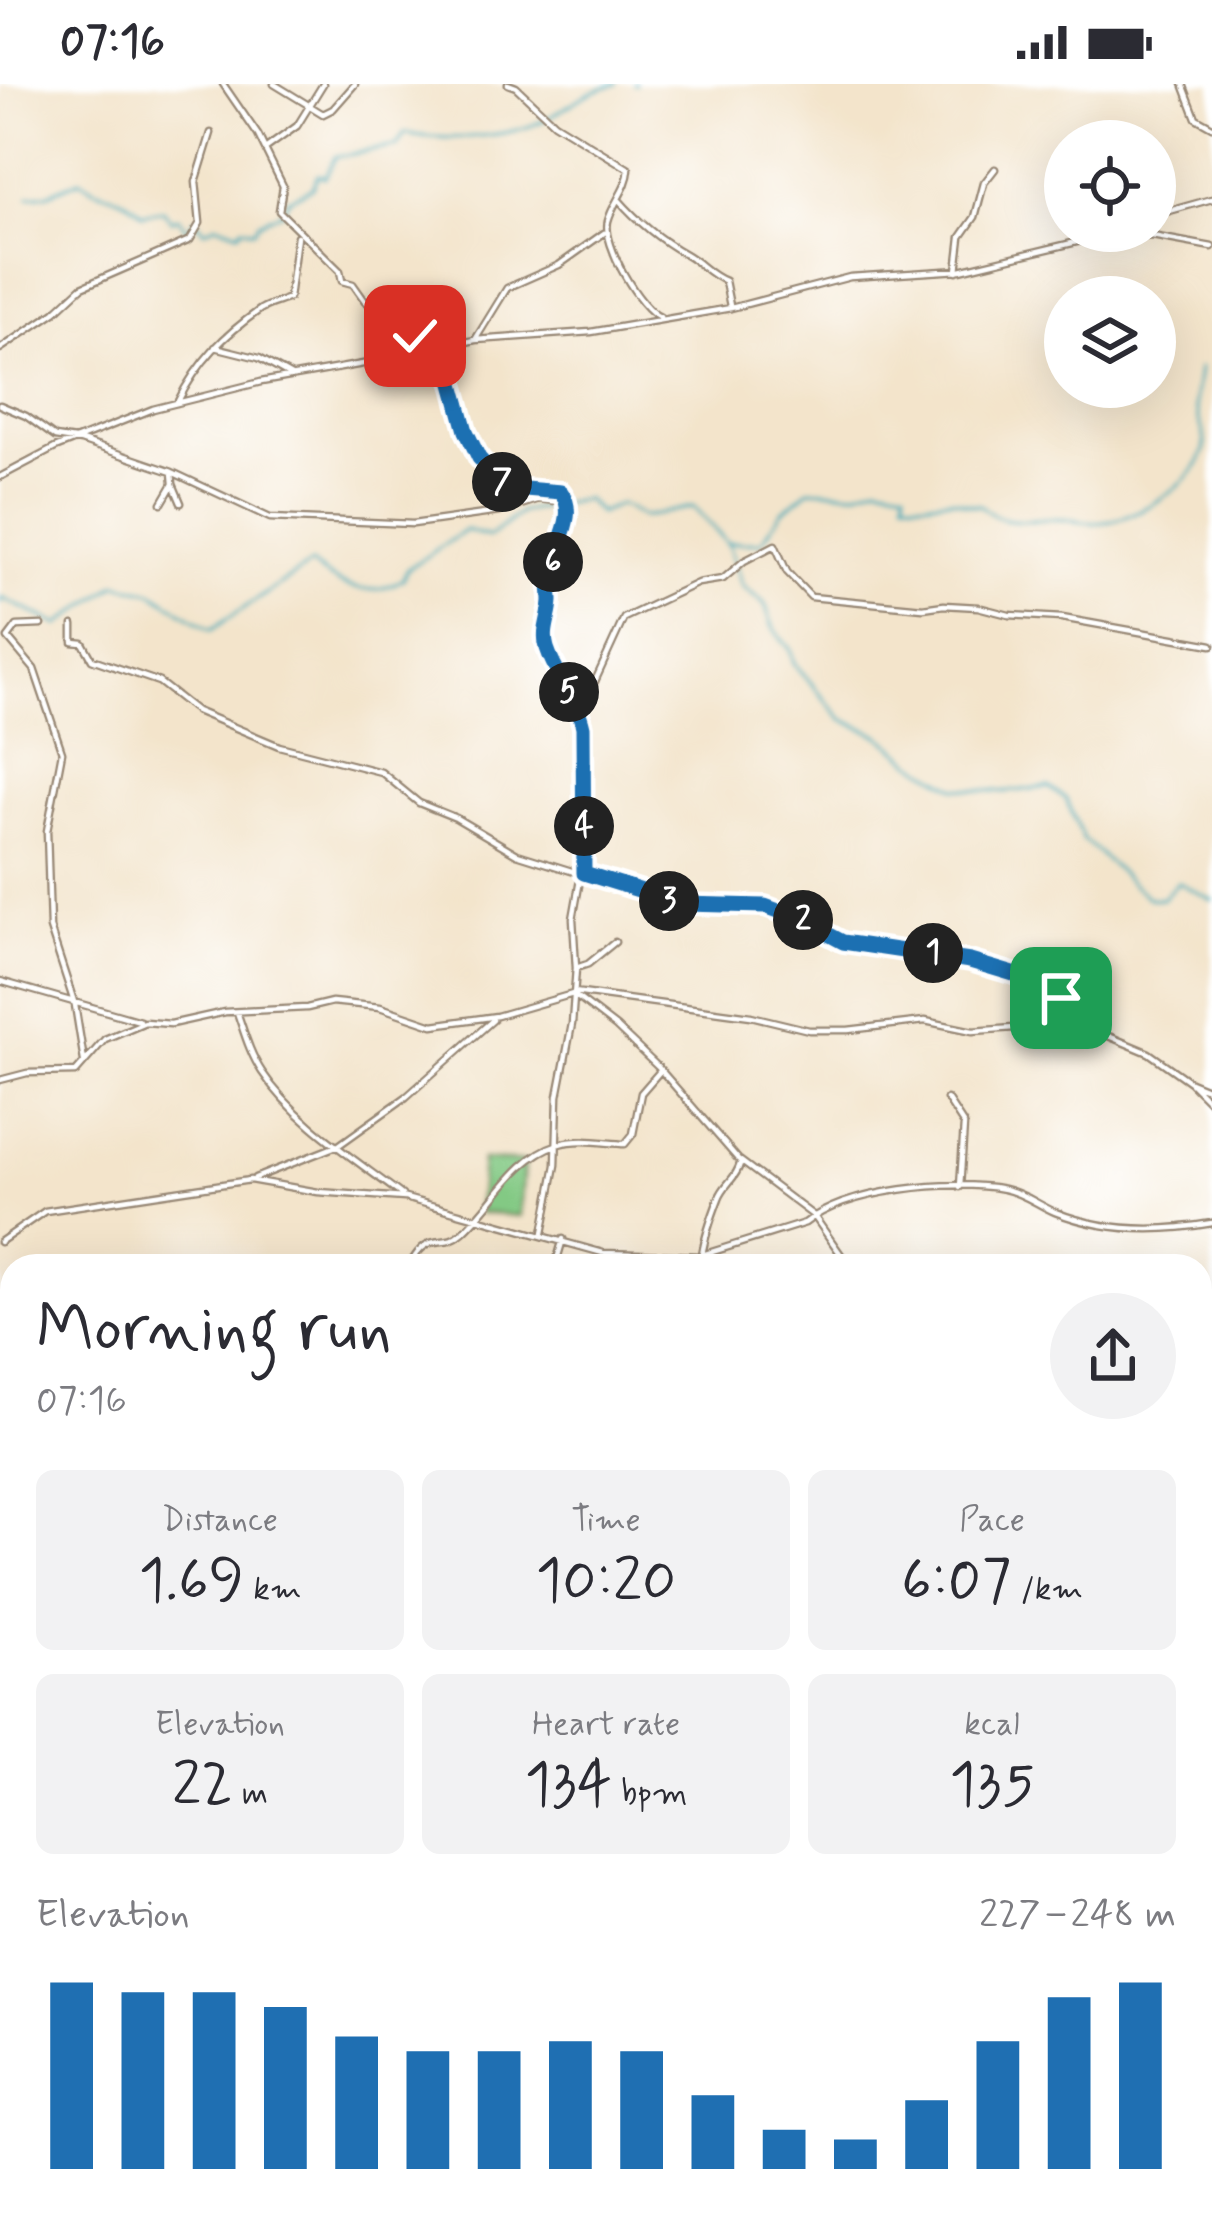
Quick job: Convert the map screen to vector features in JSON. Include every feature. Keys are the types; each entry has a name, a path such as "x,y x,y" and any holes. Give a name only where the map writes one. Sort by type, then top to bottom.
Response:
{"street":[{"path":"223,84 265,149 284,190 278,208 340,272 342,281 353,284 365,301 411,332 418,352"},
{"path":"230,92 235,84"},
{"path":"274,84 327,113 355,84"},
{"path":"265,149 289,133 311,108 323,84"},
{"path":"475,340 507,288 599,239 629,174 626,165 554,123 508,84"},
{"path":"524,95 526,84"},
{"path":"1183,84 1196,118 1212,127"},
{"path":"0,349 49,317 82,287 190,240 200,223 196,182 211,133"},
{"path":"957,271 961,237 995,169"},
{"path":"618,199 656,236 694,260 708,275 725,281 731,308"},
{"path":"1176,209 1212,199"},
{"path":"607,226 607,239 650,313 666,318"},
{"path":"177,403 215,346 261,309 289,298 297,231"},
{"path":"1176,240 1212,247"},
{"path":"0,477 74,440 177,403 291,376 475,340 561,336 731,308 850,277 957,271 1044,250"},
{"path":"451,344 452,380 479,458 507,485 561,492 567,517 551,566 544,636 580,714 584,873 573,919 576,968 570,1039 558,1096 557,1144 543,1233"},
{"path":"215,346 259,358 291,376"},
{"path":"0,405 55,437 172,472 261,515 296,521 413,524 499,512 539,499 565,502"},
{"path":"172,472 181,503"},
{"path":"162,503 173,484"},
{"path":"580,714 627,615 698,583 726,578 744,561 775,545 787,572 811,597 923,608 944,604 981,607 1212,645"},
{"path":"42,625 16,626 8,638 34,669 62,752 47,831 50,928 76,1005 84,1061"},
{"path":"74,625 72,640 83,643 92,659 163,684 199,712 306,755 381,772 418,803 456,818 493,843 684,904 765,906 843,942 938,953 1027,978 1106,1035 1149,1053 1212,1104"},
{"path":"576,968 615,941"},
{"path":"0,981 76,1005 171,1024 332,1002 380,1007 428,1025 497,1016 574,993 752,1016 809,1030 926,1021 973,1031 1013,1028 1106,1035"},
{"path":"574,993 661,1070 739,1160 814,1216 840,1254"},
{"path":"237,1012 265,1076 404,1198"},
{"path":"0,1242 45,1211 250,1180 339,1145 406,1097 497,1016"},
{"path":"0,1080 27,1072 71,1074 112,1034 145,1022"},
{"path":"418,1254 435,1239 457,1238 519,1167 557,1144 599,1140 625,1144 633,1134 642,1090 661,1070"},
{"path":"1190,1082 1212,1091"},
{"path":"947,1099 964,1125 960,1187"},
{"path":"702,1254 719,1196 737,1174 739,1160"},
{"path":"250,1180 318,1192 404,1198 611,1254"},
{"path":"706,1254 880,1194 960,1187 1011,1191 1064,1215 1130,1228 1173,1231 1212,1223"},
{"path":"559,1254 563,1239"},
{"path":"709,1254 713,1252"}],"green space":[{"path":"482,1160 524,1162 520,1216 478,1213"}],"waterway":[{"path":"29,196 80,180 143,214 163,210 171,220 179,218 189,232 194,219 205,230 217,224 239,232 243,227 254,230 259,222 282,212 288,200 312,187 318,174 325,177 335,157 397,146 405,133 458,137 516,130 617,84"},
{"path":"0,603 2,598 59,625 117,584 152,592 211,630 311,564 344,585 378,589 403,579 406,570 466,530 489,537 521,512 585,499 599,513 620,504 643,517 693,507 727,543 761,542 782,512 810,489 855,492 878,484 906,489 905,499 953,499 980,505 1013,521 1111,521 1159,500 1198,465 1205,446 1196,401 1199,368"},
{"path":"728,544 742,586 765,604 794,663 842,719 881,736 915,764 956,788 1007,792 1048,787 1066,799 1083,839 1148,898 1162,899 1178,882 1212,900"}],"route":[{"path":"415,336 418,352 451,344 452,380 466,431 485,466 513,488 561,492 567,500 567,517 551,566 544,636 583,727 584,873 684,904 765,906 843,942 970,961 1027,978 1061,998"}]}
